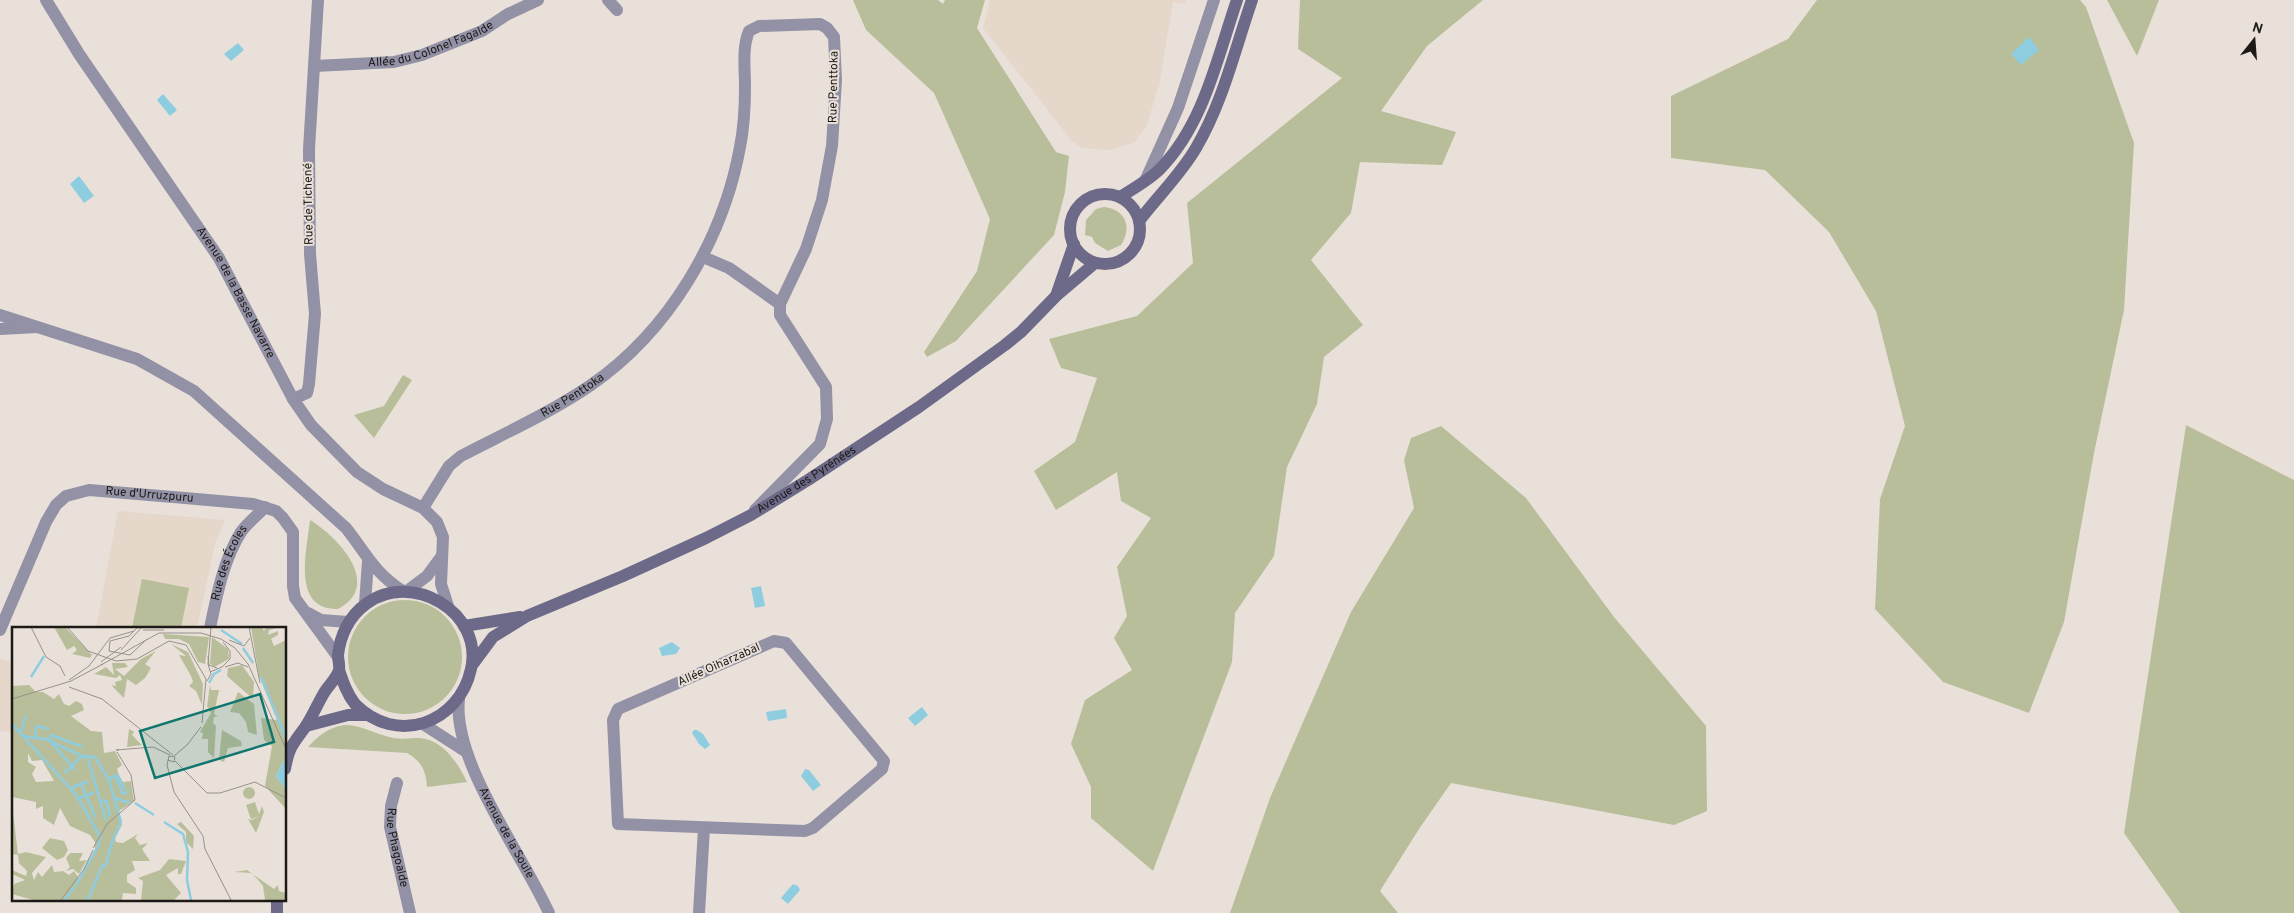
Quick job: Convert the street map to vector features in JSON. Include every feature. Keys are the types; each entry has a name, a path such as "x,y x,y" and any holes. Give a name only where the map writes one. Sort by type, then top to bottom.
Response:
{"main road":[{"path":"1120,198 1159,170 1189,130 1209,84 1237,0"},
{"path":"1140,221 1197,147 1214,112 1252,0"},
{"path":"1104,194 1120,198 1130,205 1140,221 1137,244 1131,253 1114,263 1095,263 1079,252 1070,233 1075,211 1082,203 1092,197 1104,194"},
{"name":"Avenue des Pyrénées","path":"1056,296 1074,244"},
{"name":"Avenue des Pyrénées","path":"473,664 493,638 527,616 623,576 751,515 911,412 1005,345 1021,332 1056,296 1095,263"},
{"path":"405,591 429,595 448,606 464,626 471,644 473,664 468,682 459,699 443,714 423,724 404,726 385,723 368,714 349,695 339,670 338,657 340,639 348,622 365,604 383,595 405,591"},
{"name":"Avenue des Pyrénées","path":"464,626 527,616"},
{"path":"286,764 289,748 306,726 339,670"},
{"path":"306,726 348,714 368,714"},
{"path":"277,913 278,900"}],"street":[{"name":"Avenue de la Basse Navarre","path":"46,0 79,54 219,258 294,399 325,442 357,472 383,490 423,508 437,522 443,537 441,584 448,606"},
{"name":"Rue de Tichené","path":"294,399 307,393 311,376 315,314 310,254 309,149 316,66 318,0"},
{"name":"Allée du Colonel Fagalde","path":"316,66 394,62 422,55 482,31 508,14 538,0"},
{"path":"608,0 617,10"},
{"path":"1146,179 1178,108 1214,0"},
{"name":"Rue Penttoka","path":"423,508 449,466 461,456 549,412 591,385 626,358 680,294 703,257 719,220 740,147 745,108 745,41 749,31 759,26 820,24 827,28 834,37 836,80 832,146 822,200 806,249 780,304"},
{"path":"703,257 729,268 780,304 780,315 826,387 828,419 820,444 751,515"},
{"path":"0,315 137,359 194,391 346,528 368,560 386,581 405,591 427,576 441,557"},
{"path":"0,329 38,327"},
{"name":"Rue d'Urruzpuru","path":"0,630 46,522 56,505 66,496 89,490 234,502 265,507 276,511 293,532 293,586 295,598 338,657"},
{"name":"Rue des Écoles","path":"210,627 225,565 249,522 265,507"},
{"path":"365,604 368,560"},
{"path":"303,610 321,620 348,622"},
{"name":"Allée Oiharzabal","path":"774,641 786,643 884,761 882,768 812,828 804,832 704,828 618,824 613,720 618,710 774,641"},
{"name":"Avenue de la Soule","path":"459,699 458,714 465,751 513,847 550,913"},
{"path":"423,724 465,751"},
{"name":"Rue Phagoalde","path":"397,782 391,806 390,827 410,913"},
{"path":"699,913 704,828"}],"shaded area":[{"path":"990,0 1186,0 1185,4 1173,2 1159,86 1146,127 1134,143 1110,150 1082,148 1072,141 983,28"},
{"path":"118,511 225,520 215,544 197,627 96,627"},
{"path":"0,659 12,662 12,733 0,731"}],"green space":[{"path":"853,0 938,0 943,4 945,0 985,0 977,28 1056,152 1069,156 1065,192 1054,235 956,341 927,357 924,352 977,271 990,219 934,93 866,30"},
{"path":"1300,0 1483,0 1427,46 1381,111 1456,132 1442,165 1360,162 1351,213 1311,260 1363,325 1324,357 1317,404 1287,467 1274,556 1235,613 1232,662 1153,871 1091,818 1091,787 1071,744 1085,700 1132,670 1114,638 1127,616 1117,567 1151,518 1121,501 1117,472 1056,510 1034,471 1075,442 1097,378 1061,368 1049,339 1137,316 1193,263 1187,203 1342,78 1298,49"},
{"path":"1817,0 2080,0 2086,7 2134,143 2124,310 2094,453 2064,622 2029,713 1943,682 1875,609 1880,499 1905,426 1876,311 1829,232 1765,170 1671,158 1671,96 1788,39"},
{"path":"2107,0 2159,0 2137,56"},
{"path":"1111,208 1122,215 1126,226 1125,238 1121,245 1108,251 1095,243 1092,237 1085,235 1086,220 1096,209"},
{"path":"403,375 412,380 374,438 354,415 384,406"},
{"path":"2186,425 2294,480 2294,913 2180,913 2124,833"},
{"path":"1441,426 1526,498 1614,617 1706,726 1707,811 1674,825 1451,783 1380,891 1398,913 1230,913 1270,798 1351,612 1414,508 1404,460 1411,438"},
{"path":"310,520 321,527 343,549 356,575 357,587 351,599 338,609 323,607 313,600 308,589 305,576 305,562"},
{"path":"142,579 189,588 181,627 132,627"},
{"path":"405,600 427,605 445,617 457,635 462,657 457,679 445,697 427,709 405,714 383,709 365,697 353,679 348,657 353,635 365,617 383,605"},
{"path":"344,725 350,725 393,738 420,738 436,743 454,760 467,782 427,787 422,767 416,759 407,753 308,747 324,733"}],"water":[{"path":"2029,37 2039,50 2021,65 2011,54"},
{"path":"238,43 244,50 231,61 224,54"},
{"path":"163,94 177,110 170,116 157,100"},
{"path":"79,176 94,196 84,203 70,184"},
{"path":"761,586 765,606 755,608 751,588"},
{"path":"672,642 680,648 676,654 662,656 659,648"},
{"path":"922,707 928,715 915,726 908,718"},
{"path":"786,709 787,718 768,721 766,712"},
{"path":"694,730 703,734 710,745 705,749 699,744 692,733"},
{"path":"805,769 809,770 821,785 813,791 801,776"},
{"path":"793,884 798,886 800,890 788,904 781,898"}]}
